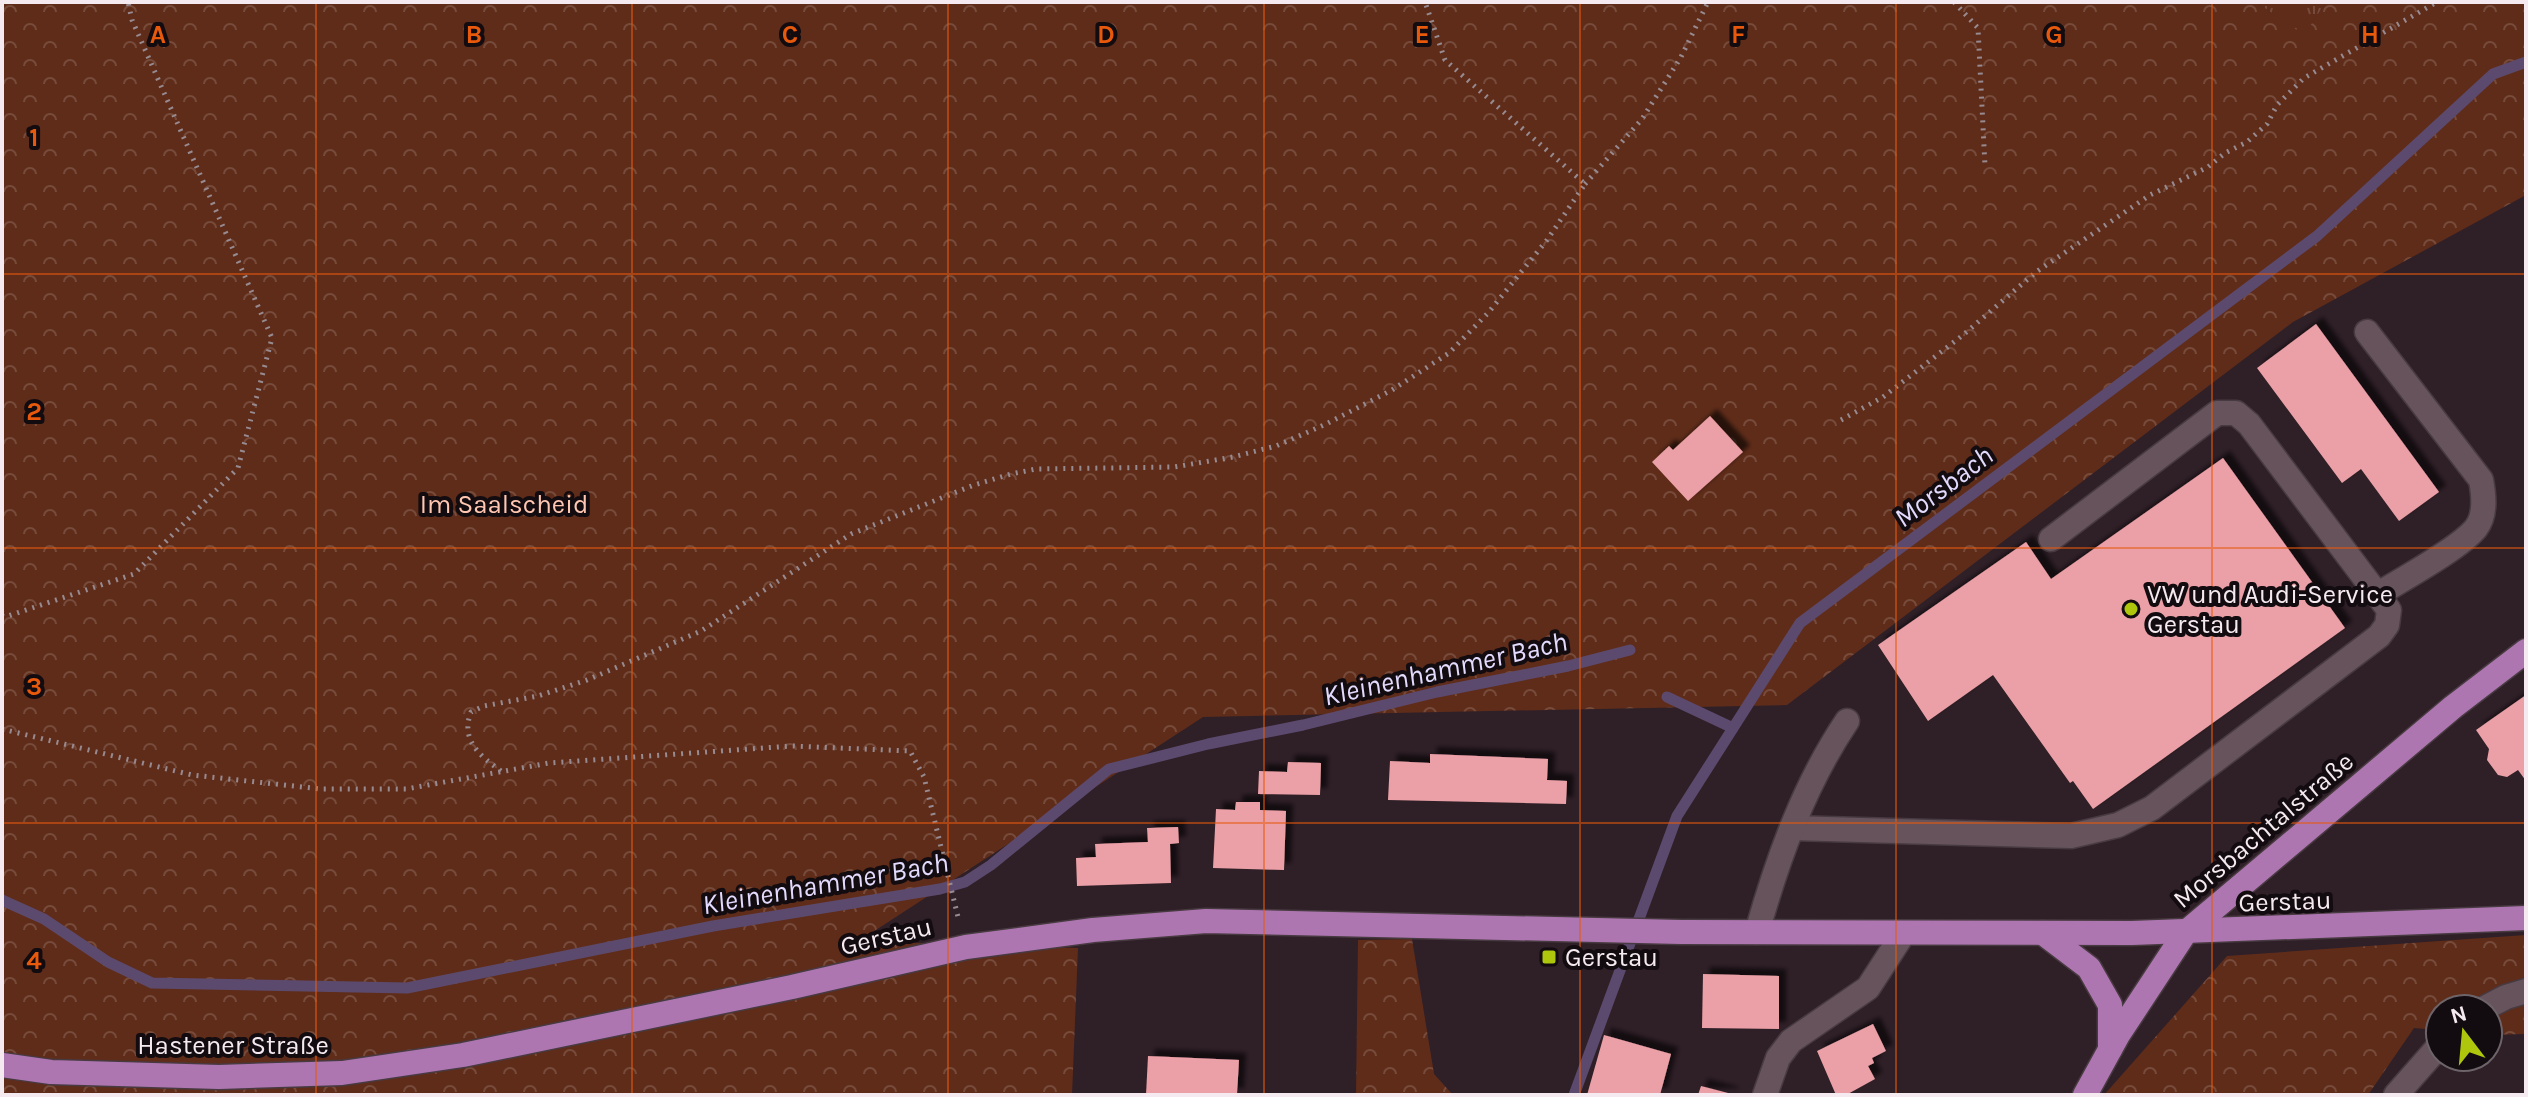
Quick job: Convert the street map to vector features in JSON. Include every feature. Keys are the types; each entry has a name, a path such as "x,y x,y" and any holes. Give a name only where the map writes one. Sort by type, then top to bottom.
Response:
{"main road":[{"name":"Morsbachtalstraße","path":"2085,1095 2110,1049 2185,933 2441,716 2526,651"},
{"name":"Gerstau","path":"463,1055 792,987 966,947 1093,930 1206,921 1903,934 2185,933 2526,918"},
{"path":"2043,933 2089,968 2110,1005 2110,1049"},
{"name":"Hastener Straße","path":"2,1065 51,1072 219,1077 342,1073 463,1055"}],"street":[{"path":"2367,332 2481,480 2485,501 2477,527 2461,541 2377,595"},
{"path":"1792,828 2071,836 2118,825 2152,808 2379,636 2387,625 2389,610 2249,424 2236,413 2217,413 2051,539"},
{"path":"1757,932 1776,867 1792,828 1825,754 1847,721"},
{"path":"1765,1095 1778,1058 1791,1041 1868,988 1903,934"},
{"path":"2504,998 2526,991"},
{"path":"2396,1095 2424,1063"}],"path":[{"path":"2,616 134,574 228,479 238,468 272,338 132,20 128,2"},
{"path":"1425,2 1445,60 1585,184"},
{"path":"501,771 472,746 467,722 471,712 587,680 701,631 851,534 974,485 1011,474 1036,469 1174,467 1276,446 1392,390 1449,353 1488,313 1547,240 1585,184 1642,119 1681,57 1708,2"},
{"path":"1954,2 1978,28 1985,166"},
{"path":"1841,420 1883,397 1963,335 2036,272 2150,195 2208,167 2225,153 2247,142 2267,124 2277,105 2304,78 2437,2"},
{"path":"2,729 192,775 321,789 406,789 549,763 792,746 910,751 924,777 953,895"}],"green space":[{"name":"Im Saalscheid","path":"2,2 2256,2 2304,35 2326,2 2526,2 2526,195 2293,322 1787,705 1203,717 859,941 1078,948 1072,1095 2,1095"},
{"path":"2256,2 2326,2 2304,36"},
{"path":"2526,935 2526,1034 2504,1035 2504,993 2424,993 2424,1029 2414,1028 2368,1095 2104,1095 2227,956"},
{"path":"1412,939 1434,1074 1453,1095 1356,1095 1358,940"}],"building":[{"path":"2316,324 2439,492 2399,521 2361,469 2342,483 2257,368"},
{"path":"1710,416 1743,452 1688,501 1652,462 1669,446 1673,450"},
{"path":"2223,458 2345,628 2093,809 2073,781 2070,783 1993,675 1928,721 1878,645 2026,542 2051,579"},
{"path":"2526,695 2526,781 2518,770 2507,777 2498,775 2487,760 2489,749 2476,730"},
{"path":"1430,754 1548,759 1547,780 1567,781 1566,804 1388,800 1390,761 1430,763"},
{"path":"1288,762 1321,763 1320,795 1258,794 1259,771 1287,772"},
{"path":"1236,802 1260,802 1260,810 1286,811 1284,870 1213,868 1216,809 1235,810"},
{"path":"1178,827 1179,843 1170,844 1171,883 1077,886 1076,858 1096,857 1095,844 1148,842 1147,828"},
{"path":"1703,974 1779,976 1779,1029 1702,1028"},
{"path":"1873,1024 1886,1051 1872,1058 1874,1063 1868,1066 1875,1079 1846,1095 1836,1095 1817,1051"},
{"path":"1604,1035 1671,1054 1660,1095 1587,1095"},
{"path":"1148,1056 1239,1060 1237,1095 1146,1095"},
{"path":"1701,1086 1732,1094 1698,1095"}],"waterway":[{"name":"Morsbach","path":"1574,1095 1677,816 1800,623 2317,236 2493,74 2526,62"},
{"name":"Kleinenhammer Bach","path":"2,900 44,919 108,962 152,983 407,988 713,926 940,889 965,882 991,865 1109,769 1630,650"},
{"name":"Kleinenhammer Bach","path":"1667,697 1733,728"}],"place":[{"name":"VW und Audi-Service Gerstau","path":"2131,609"},
{"name":"Gerstau","path":"1549,957"}]}
